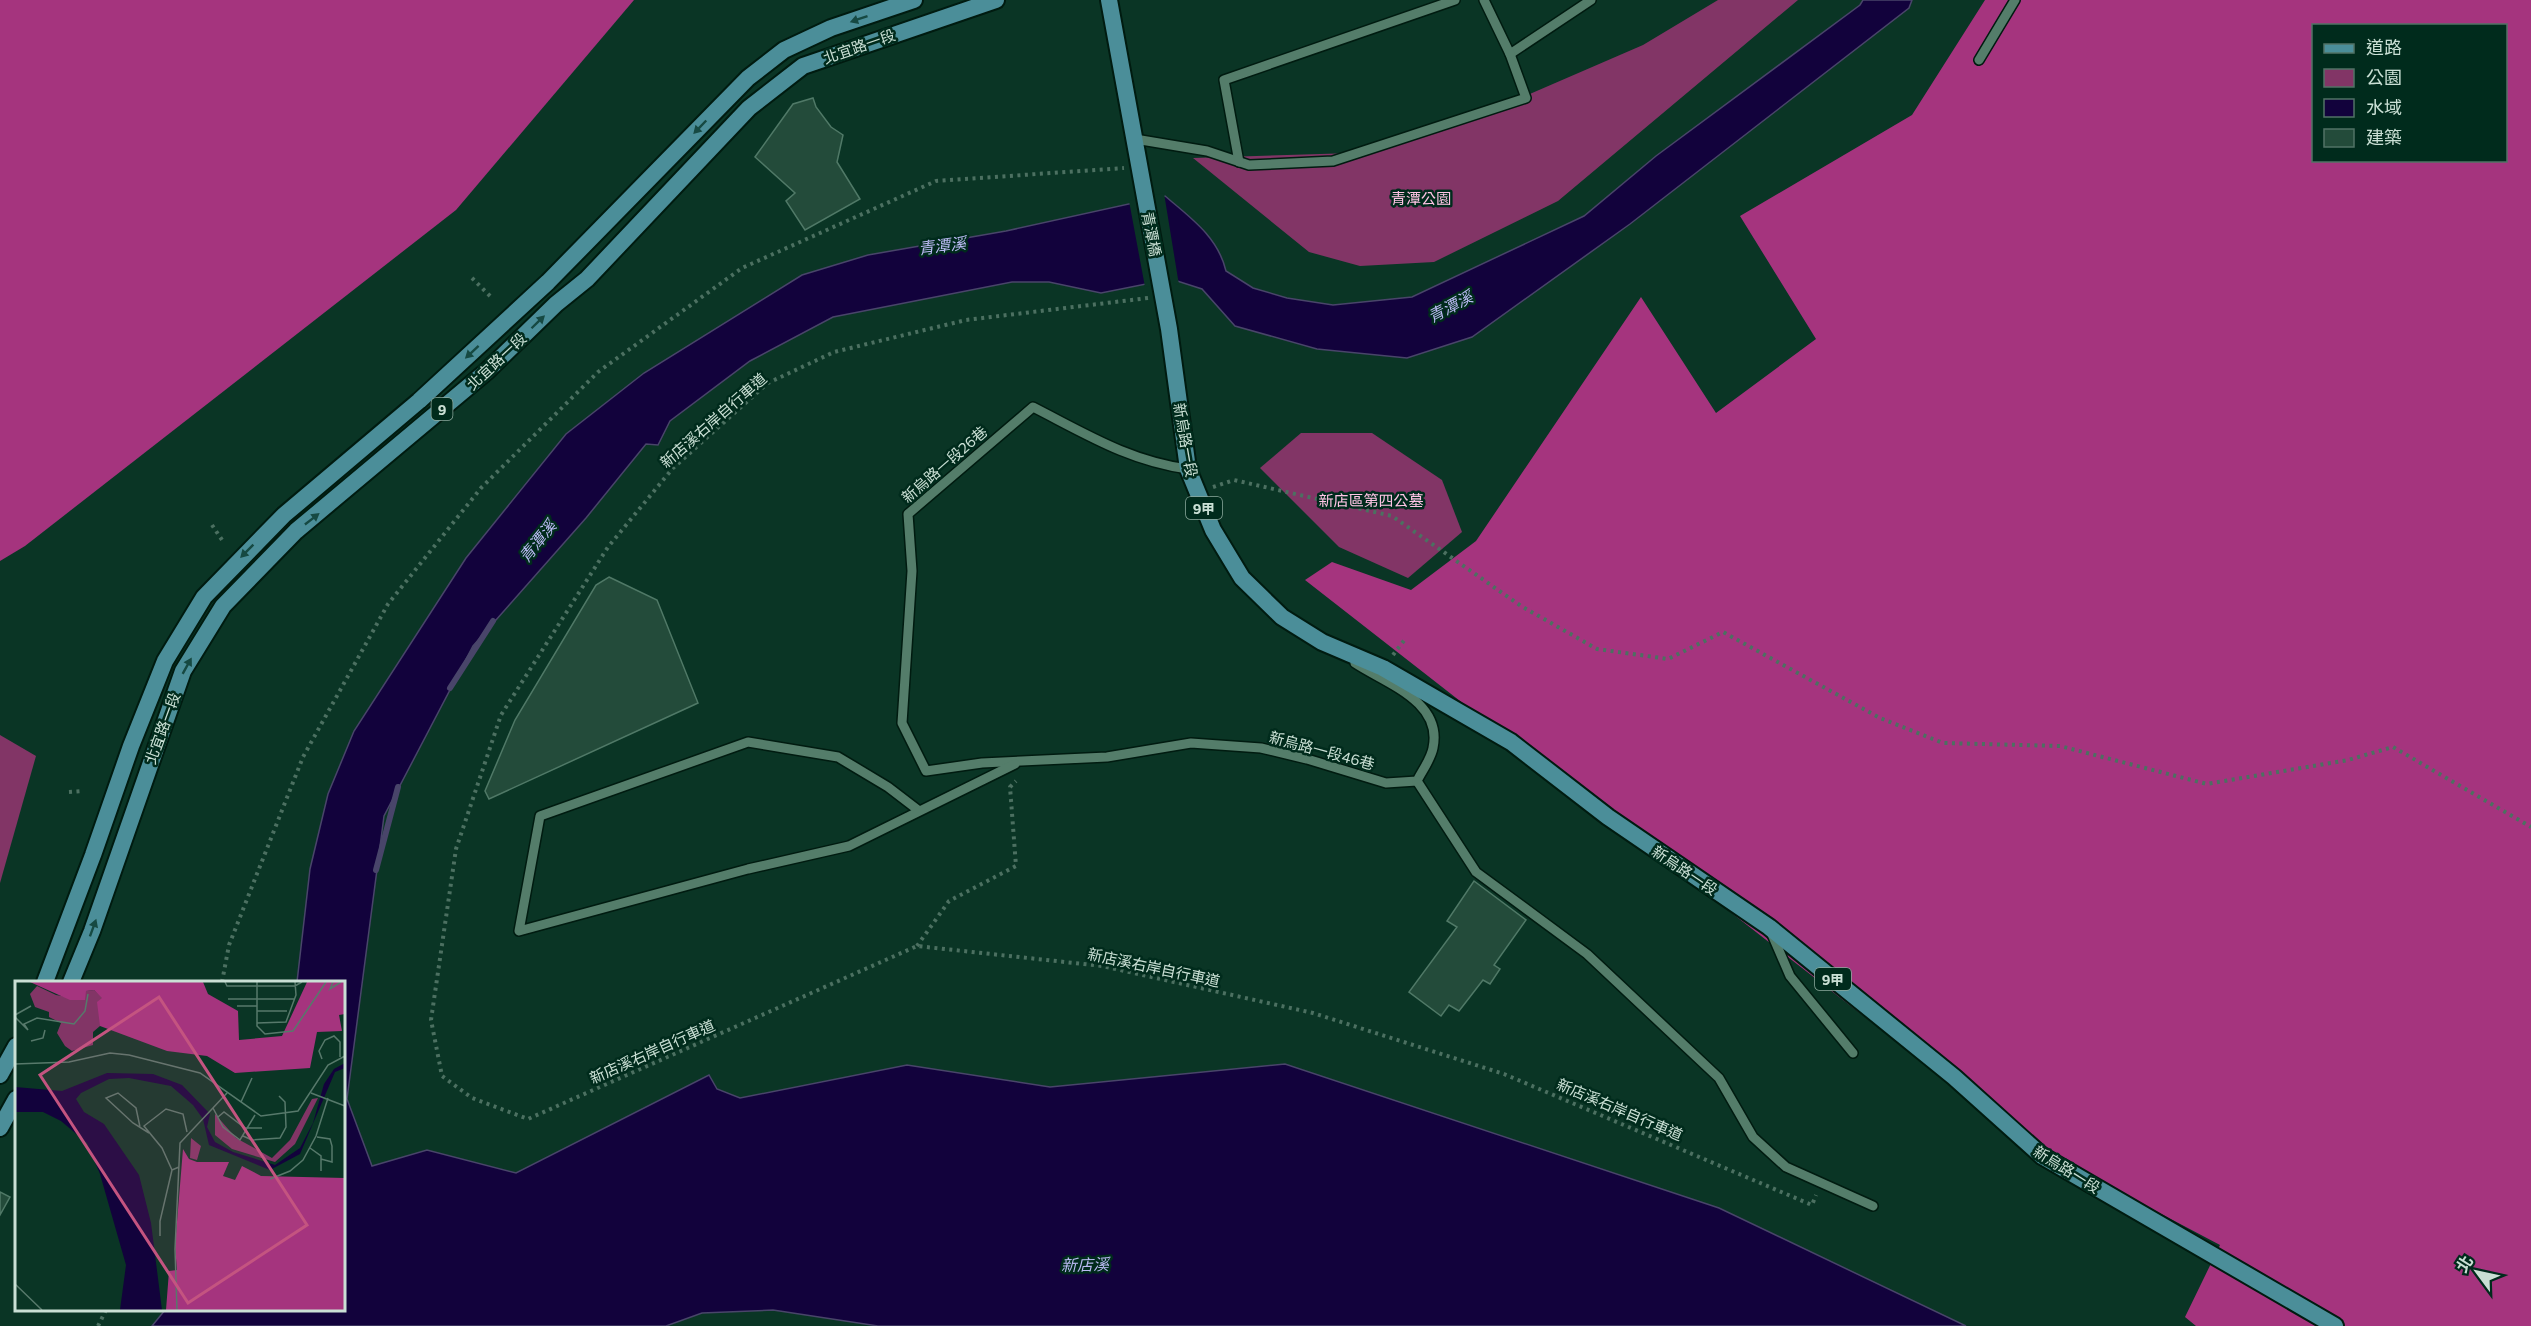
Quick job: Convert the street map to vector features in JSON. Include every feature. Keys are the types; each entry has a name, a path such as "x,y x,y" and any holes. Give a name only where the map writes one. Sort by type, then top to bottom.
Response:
{"main road":[{"name":"北宜路一段","path":"45,981 93,855 130,747 165,661 204,597 216,583 284,515 419,401 548,282 748,78 793,46 831,28 914,0"},
{"name":"北宜路一段","path":"71,981 92,931 183,671 223,606 296,531 487,371 556,304 587,279 749,108 803,66 996,0"},
{"name":"9甲","path":"1109,0 1135,139"},
{"name":"青潭橋","path":"1135,139 1169,328"},
{"name":"新烏路一段","path":"1169,328 1188,469 1197,493 1213,530 1242,578 1282,617 1323,642 1383,668 1511,742 1608,817 1768,927 1954,1077 2042,1156 2335,1326"},
{"path":"0,1075 15,1048"},
{"path":"0,1128 15,1101"}],"lane":[{"path":"1239,162 1224,80 1455,0"},
{"path":"1135,139 1207,151 1249,165 1333,161 1526,98 1510,54 1484,0"},
{"path":"1510,54 1591,0"},
{"path":"1979,60 2015,0"},
{"name":"新烏路一段26巷","path":"1020,762 982,763 926,771 902,723 912,571 908,514 1033,407 1123,453 1155,465 1188,469"},
{"path":"1323,642 1416,700 1433,723 1433,748 1417,782 1476,872 1587,954 1719,1078 1753,1137 1786,1167 1874,1206"},
{"path":"918,810 888,786 838,757 748,742 540,816 519,931 748,869 849,846 918,810 1020,762"},
{"name":"新烏路一段46巷","path":"1020,762 1107,757 1191,743 1221,744 1261,748 1307,759 1386,783 1417,782"},
{"path":"1768,927 1790,976 1853,1053"}],"path":[{"path":"222,981 229,945 303,757 388,604 481,488 598,372 742,268 936,181 1139,166"},
{"path":"472,278 492,297"},
{"name":"新店溪右岸自行車道","path":"1163,296 966,320 834,352 768,384 673,468 608,547 501,715 456,849 431,1020 442,1076 472,1098 528,1119 917,946 1102,966 1313,1013 1504,1074 1812,1205 1821,1182"},
{"path":"1197,493 1234,480 1392,516 1521,606 1597,649 1668,659 1723,632 1880,718 1942,743 2060,746 2207,784 2348,760 2393,747 2531,827"},
{"path":"212,525 222,540"},
{"path":"917,946 949,901 1016,866 1010,787 1037,761"},
{"path":"69,792 82,791"},
{"path":"98,1326 106,1311"}],"green space":[{"name":"青潭公園","path":"1718,0 1798,0 1558,201 1434,262 1360,266 1309,252 1193,158 1354,153 1486,113 1643,45"},
{"name":"新店區第四公墓","path":"1301,433 1372,433 1442,480 1462,532 1408,578 1339,547 1260,468"},
{"path":"0,735 36,756 0,883"}],"shaded area":[{"path":"0,0 634,0 456,210 25,546 0,561"},
{"path":"1985,0 2531,0 2531,1326 2196,1326 2185,1317 2220,1245 2025,1142 1305,580 1332,562 1411,590 1476,541 1641,297 1716,413 1816,339 1740,216 1912,115"}],"water":[{"name":"新店溪","path":"1863,0 1912,0 1909,8 1630,224 1472,337 1407,358 1317,349 1235,326 1202,289 1171,279 1101,293 1049,282 1012,282 833,317 750,361 670,421 658,445 646,444 586,518 473,646 384,816 347,1099 372,1166 427,1150 516,1173 709,1075 717,1089 740,1098 907,1065 1050,1087 1285,1064 1719,1208 1966,1326 878,1326 773,1310 702,1313 666,1326 152,1326 164,1311 345,1311 345,981 297,981 310,869 328,794 354,731 466,558 566,434 644,373 802,275 868,255 1006,231 1165,196 1194,220 1210,238 1217,248 1226,271 1253,288 1287,298 1333,305 1412,297 1584,216 1656,156 1860,5"}],"pier":[{"path":"1164,193 1179,285 1171,282 1145,287 1129,201"}],"building":[{"path":"813,98 816,107 831,127 843,135 837,162 860,199 805,230 786,201 795,193 755,157 793,104"},
{"path":"609,577 657,600 698,703 489,799 485,791 515,720 596,585"},
{"path":"1474,881 1526,920 1494,965 1500,969 1490,984 1483,980 1459,1011 1449,1005 1441,1016 1409,992 1457,927 1447,921"},
{"path":"0,1192 10,1197 0,1215"}],"waterway":[{"name":"青潭溪","path":"450,688 493,621"},
{"name":"青潭溪","path":"376,870 398,787"}]}
